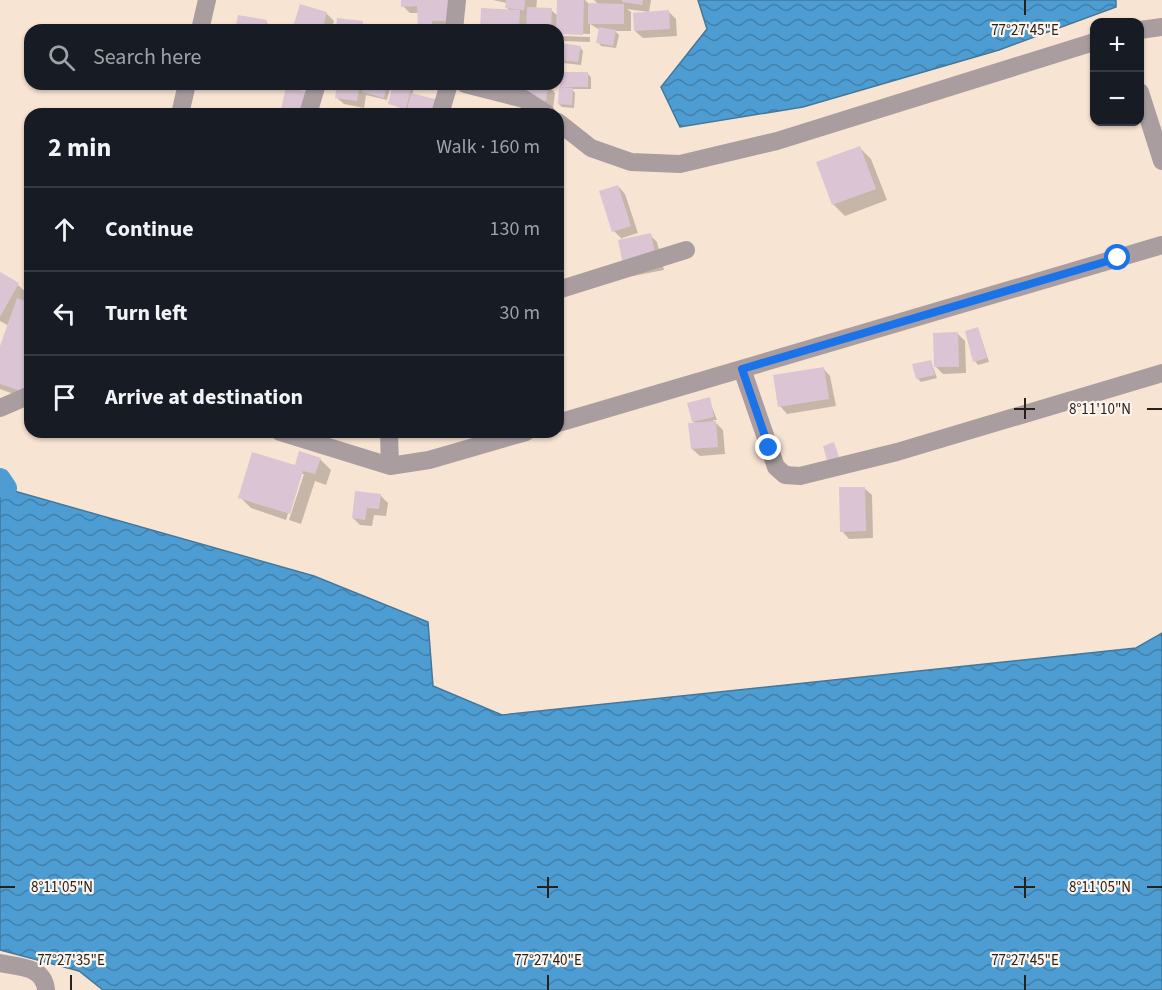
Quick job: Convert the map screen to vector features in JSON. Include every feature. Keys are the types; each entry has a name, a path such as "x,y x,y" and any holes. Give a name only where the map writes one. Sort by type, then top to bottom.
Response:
{"street":[{"path":"201,24 207,0"},
{"path":"455,24 457,0"},
{"path":"1144,29 1162,27"},
{"path":"564,127 591,148 631,162 680,164 777,141 1090,44"},
{"path":"181,108 186,90"},
{"path":"310,108 315,90"},
{"path":"442,108 447,90"},
{"path":"489,90 524,99 538,108"},
{"path":"1144,105 1162,161"},
{"path":"564,421 1162,245"},
{"path":"564,288 686,250"},
{"path":"742,369 776,467 785,475 800,476 920,446 1162,373"},
{"path":"0,408 24,398"},
{"path":"299,438 390,466 429,460 505,438"},
{"path":"389,438 390,466"},
{"path":"0,963 34,970 42,976 46,990"}],"water":[{"path":"698,0 1116,0 1116,7 999,50 803,107 680,127 661,87 707,29"},
{"path":"0,487 314,576 428,622 433,686 502,715 1136,648 1162,633 1162,990 103,990 79,971 0,950"}],"building":[{"path":"401,0 449,0 449,21 418,24 417,6 401,7"},
{"path":"506,0 525,0 524,10 505,8"},
{"path":"557,0 584,0 583,35 564,34 564,24 556,24"},
{"path":"622,0 643,0 642,5 622,2"},
{"path":"588,3 624,4 624,24 588,24"},
{"path":"300,4 327,12 324,24 294,24"},
{"path":"527,7 552,8 551,24 526,24"},
{"path":"481,8 520,10 519,24 480,24"},
{"path":"669,10 670,29 634,31 633,13"},
{"path":"238,15 267,20 266,24 236,24"},
{"path":"337,18 363,21 362,24 336,24"},
{"path":"599,27 616,30 613,46 596,43"},
{"path":"564,44 581,46 578,62 564,61"},
{"path":"564,72 588,72 588,87 564,87"},
{"path":"564,87 573,88 572,105 558,104 559,90 564,90"},
{"path":"285,90 308,92 304,108 281,108"},
{"path":"336,90 359,90 357,101 335,98"},
{"path":"362,90 386,90 384,98 362,92"},
{"path":"392,90 411,90 406,108 388,104"},
{"path":"509,90 548,90 546,101 508,96"},
{"path":"411,93 439,100 437,108 407,108"},
{"path":"860,146 876,189 832,205 816,162"},
{"path":"618,185 631,226 612,232 599,191"},
{"path":"651,233 657,263 624,270 618,240"},
{"path":"0,272 19,283 0,317"},
{"path":"17,298 24,301 24,392 0,384 0,346"},
{"path":"978,327 987,358 973,362 965,331"},
{"path":"958,332 959,367 934,367 933,333"},
{"path":"931,360 935,375 916,379 912,364"},
{"path":"824,367 829,399 778,407 773,375"},
{"path":"710,397 714,417 692,422 687,403"},
{"path":"716,421 718,447 691,449 688,423"},
{"path":"834,442 840,460 828,464 823,446"},
{"path":"299,451 321,458 315,474 303,471 290,514 238,498 252,452 295,465"},
{"path":"839,487 865,487 866,531 840,532"},
{"path":"355,491 381,494 379,509 367,508 365,520 352,518"}],"waterway":[{"path":"0,479 6,488"}],"route":[{"path":"769,448 742,369 1118,258"}]}
